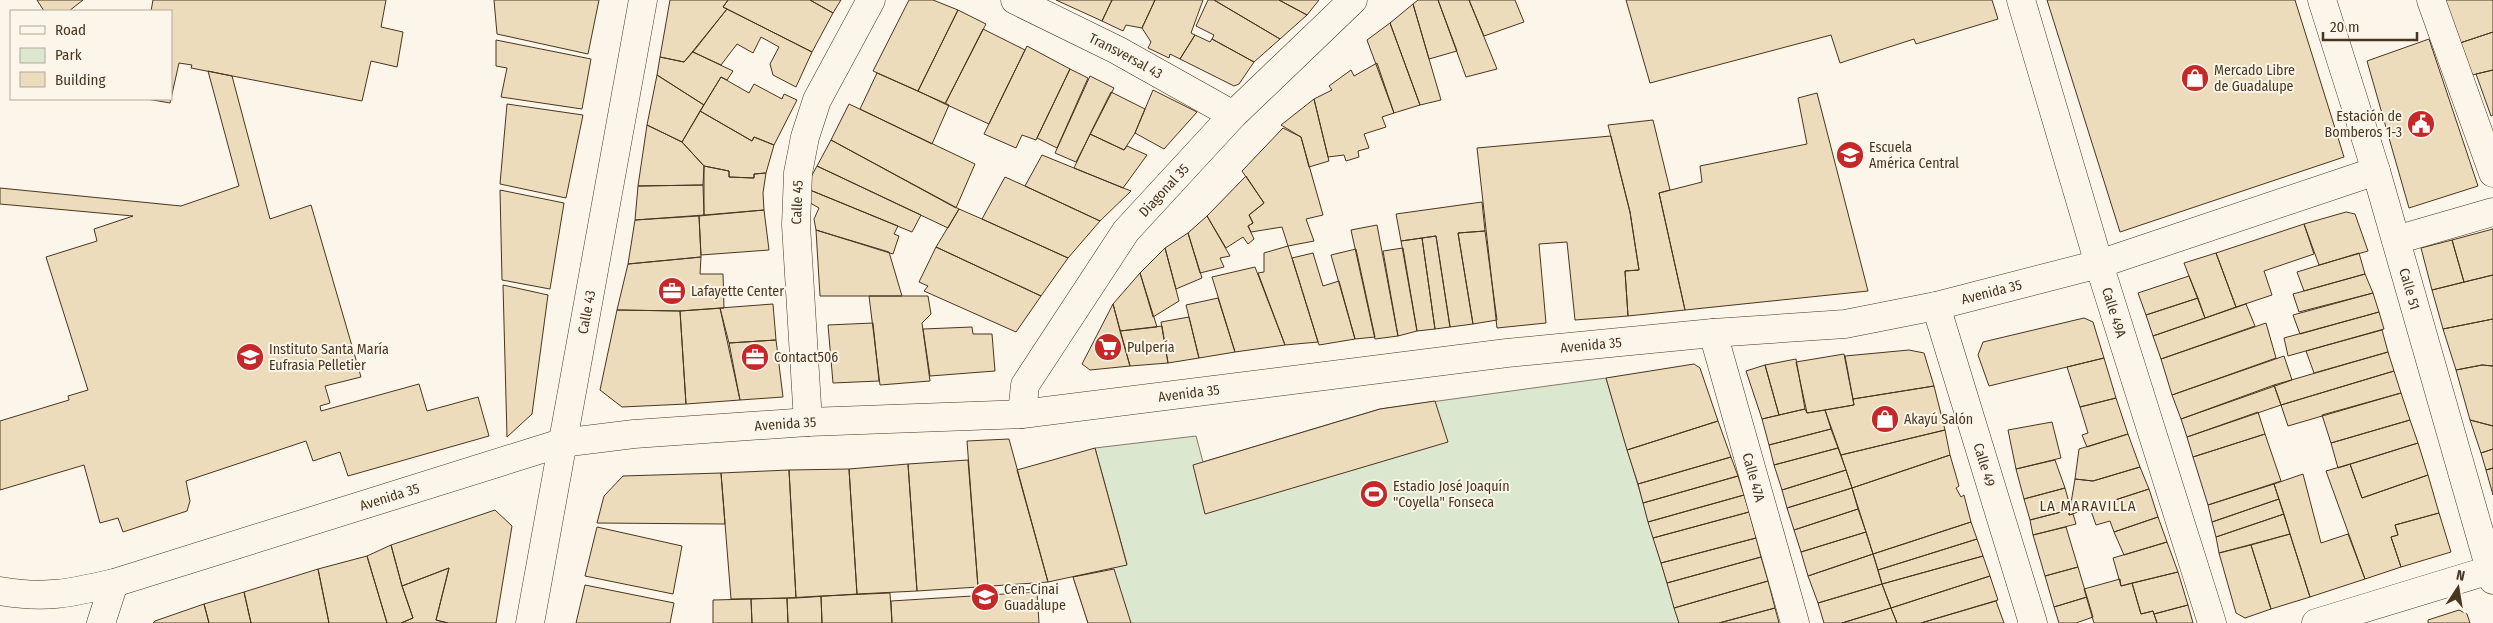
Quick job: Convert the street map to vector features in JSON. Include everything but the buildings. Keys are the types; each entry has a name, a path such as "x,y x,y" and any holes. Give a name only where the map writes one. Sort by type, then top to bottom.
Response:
{"street":[{"name":"Calle 43","path":"530,623 561,443 643,0"},
{"name":"Calle 45","path":"808,422 796,225 798,173 805,138 817,100 871,0"},
{"name":"Transversal 43","path":"1015,0 1117,50 1233,115"},
{"name":"Diagonal 35","path":"1022,414 1025,385 1126,231 1233,115 1353,0"},
{"name":"Calle 49A","path":"2021,0 2099,264 2212,623"},
{"name":"Calle 51","path":"2322,0 2376,171 2492,573"},
{"path":"2431,0 2493,173"},
{"name":"Avenida 35","path":"0,591 22,595 60,595 114,583 561,443 634,434 808,422 1022,414 1507,353 1712,332 1846,324 1936,306 2099,264 2376,171"},
{"path":"2396,240 2493,212"},
{"name":"Calle 49","path":"1936,306 2034,623"},
{"name":"Calle 47A","path":"1712,332 1795,623"},
{"path":"2316,623 2492,573"},
{"path":"101,623 114,583"}],"green space":[{"name":"Estadio José Joaquín \"Coyella\" Fonseca","path":"1606,378 1679,623 1088,623 1073,577 1127,564 1095,448 1196,436 1203,462 1380,409"}],"place":[{"name":"Mercado Libre de Guadalupe","path":"2195,78"},
{"name":"Estación de Bomberos 1-3","path":"2421,124"},
{"name":"Escuela América Central","path":"1850,155"},
{"name":"Lafayette Center","path":"672,291"},
{"name":"Pulpería","path":"1108,347"},
{"name":"Instituto Santa María Eufrasia Pelletier","path":"250,357"},
{"name":"Contact506","path":"755,357"},
{"name":"Akayú Salón","path":"1885,419"},
{"name":"Estadio José Joaquín \"Coyella\" Fonseca","path":"1374,494"},
{"name":"Cen-Cinai Guadalupe","path":"985,597"}],"district":[{"name":"LA MARAVILLA","path":"2088,506"}]}
